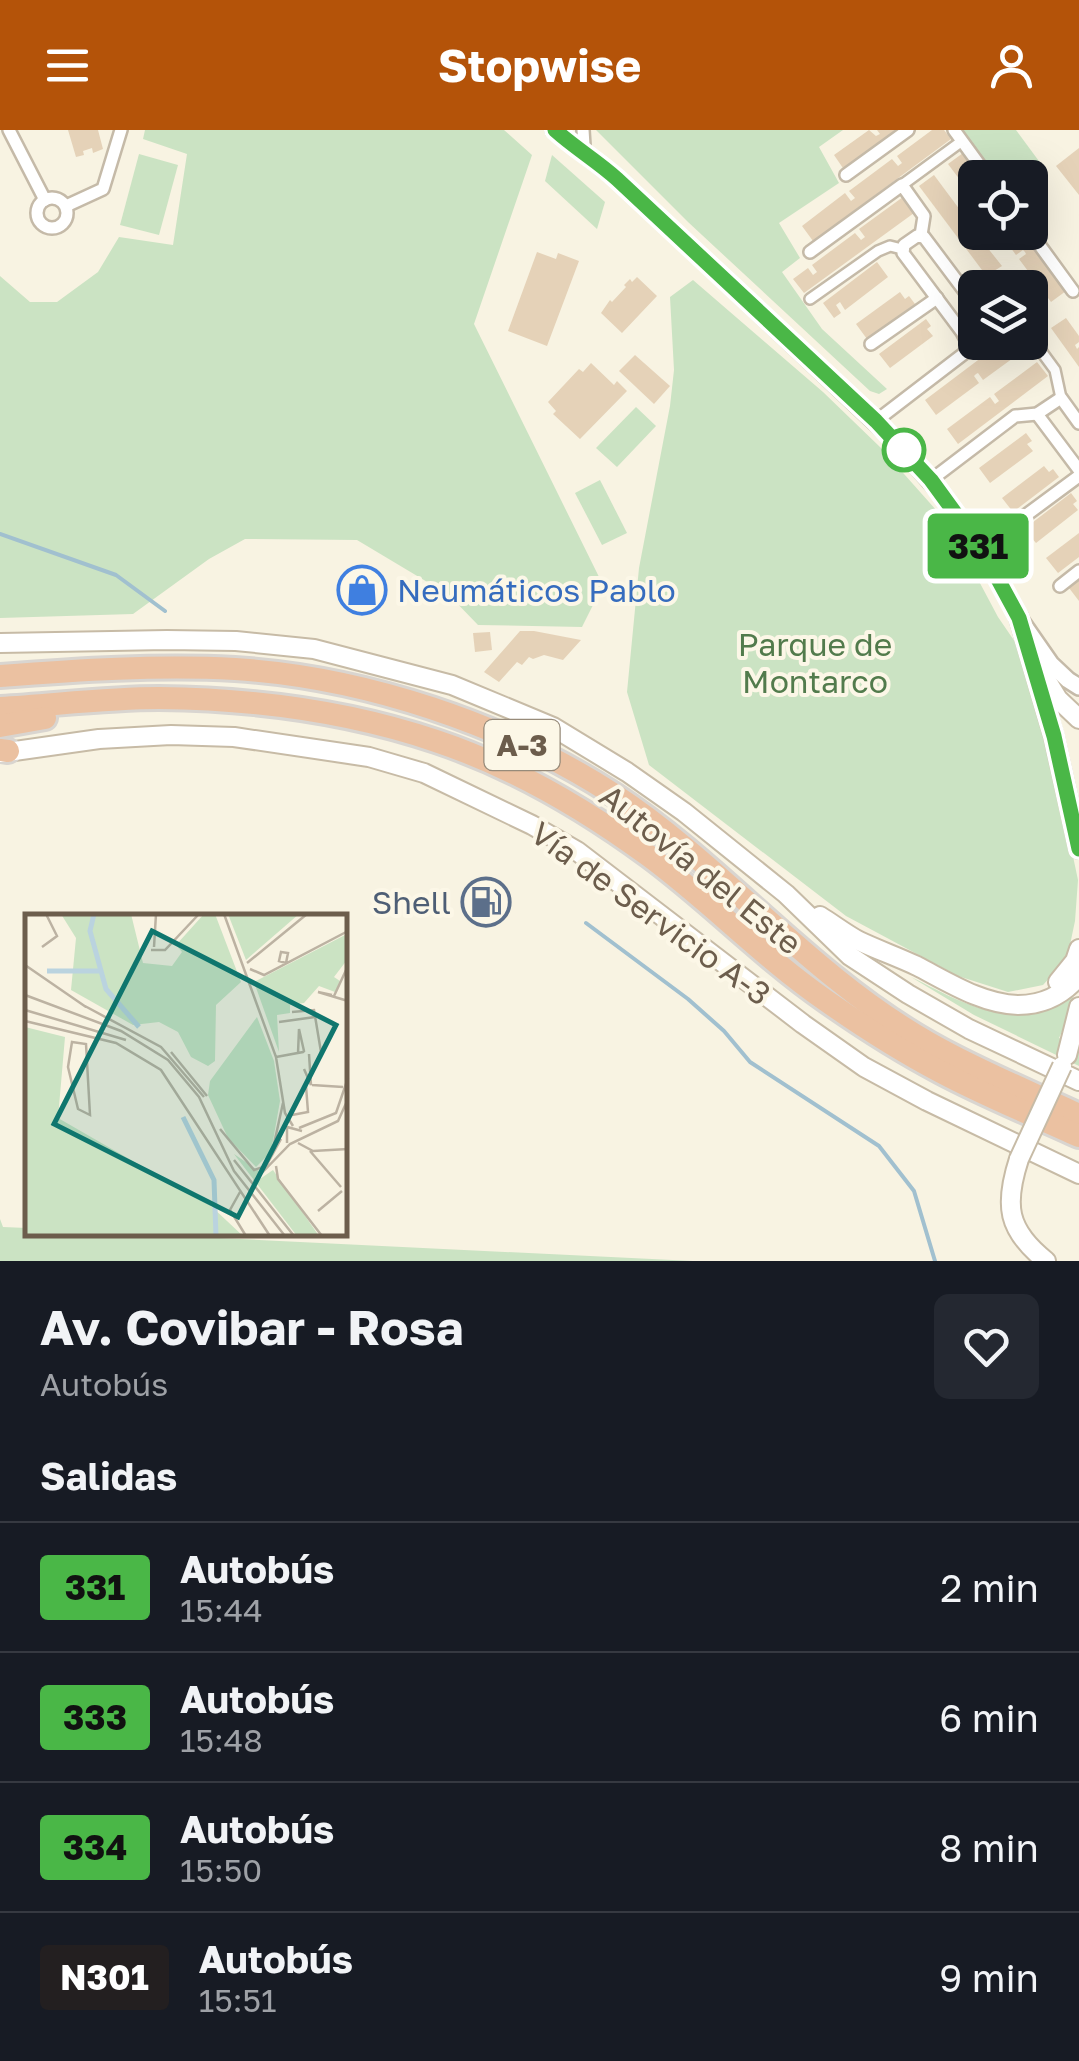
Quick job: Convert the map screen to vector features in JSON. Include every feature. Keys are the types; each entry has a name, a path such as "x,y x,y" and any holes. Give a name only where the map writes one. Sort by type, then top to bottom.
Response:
{"highway":[{"name":"Autovía del Este","path":"0,676 92,669 235,670 380,692 444,712 547,756 613,794 668,834 835,978 892,1020 953,1056 1079,1115"},
{"name":"Autovía del Este","path":"0,708 157,698 234,701 300,708 437,742 524,780 596,820 650,857 821,998 881,1038 943,1073 1079,1136"},
{"path":"0,726 157,698"}],"main road":[{"path":"1019,618 1054,736 1079,848"},
{"path":"0,643 236,641 314,650 452,685 554,727 627,772 786,894 850,956 969,1029 1079,1081"},
{"path":"1030,656 1058,699 1079,719"},
{"name":"Vía de Servicio A-3","path":"3,751 99,739 234,737 369,757 424,773 532,824 577,851 864,1067 982,1127"},
{"path":"786,894 860,942 1001,1002 1042,1002 1067,990 1079,976"},
{"path":"1001,1002 1042,993 1064,978 1079,949"},
{"path":"1073,1047 1079,1007"},
{"path":"1046,1261 1027,1246 1018,1232 1010,1187 1018,1159 1079,1027"},
{"path":"982,1127 1014,1135 1079,1165"},
{"path":"982,1127 1079,1174"}],"street":[{"path":"9,130 46,200"},
{"path":"66,206 103,188 122,130"},
{"path":"554,130 579,152 585,143"},
{"path":"570,130 876,421 931,480 987,559 1019,618 1051,664 1079,687"},
{"path":"846,175 908,130"},
{"path":"810,252 902,185 958,136 976,160"},
{"path":"902,185 924,216 921,235 958,283"},
{"path":"46,200 60,200 66,206 67,214 59,226 51,228 39,220 37,212 46,200"},
{"path":"902,249 921,235"},
{"path":"810,299 890,246 902,249 958,327"},
{"path":"1044,250 1074,290"},
{"path":"871,344 937,298"},
{"path":"876,421 958,359"},
{"path":"1048,360 1055,370 1061,398 1079,423"},
{"path":"931,480 1015,416 1037,414 1061,398"},
{"path":"1014,524 1079,473 1037,414"},
{"path":"1060,586 1079,571"}],"green space":[{"path":"145,130 504,130 532,155 474,324 603,585 582,627 478,625 449,595 357,540 245,539 209,559 133,614 0,618 0,276 30,302 57,302 98,272 119,237 173,245 187,154 143,139"},
{"path":"596,130 843,130 819,147 839,183 779,223 800,258 782,272 822,329 887,389 879,394 870,391 688,222"},
{"path":"958,130 1016,130 1038,160 981,160"},
{"path":"139,154 178,165 159,235 120,225"},
{"path":"552,155 605,202 597,229 545,181"},
{"name":"Parque de Montarco","path":"693,280 823,392 880,447 937,511 1024,655 1048,738 1078,880 1067,959 1043,985 1008,992 958,976 846,916 649,765 627,692 639,568 674,370 670,297"},
{"path":"636,407 656,426 617,467 596,448"},
{"path":"600,480 627,533 602,545 575,493"},
{"path":"911,977 973,1006 1007,1014 1040,1011 1069,996 1077,999 1059,1038 1079,1047 1079,1066 974,1015"},
{"path":"0,1219 3,1227 25,1228 25,1236 177,1236 693,1261 0,1261"}],"building":[{"path":"68,130 98,130 103,149 93,153 92,148 76,157"},
{"path":"869,130 876,136 880,134 877,130 900,130 845,171 834,155"},
{"path":"932,130 944,130 951,139 813,241 802,226 845,193 851,201 855,198 849,191 892,159 898,166 902,163 897,156"},
{"path":"1079,148 1079,195 1056,166"},
{"path":"963,153 968,160 958,160 958,177 948,164"},
{"path":"934,175 958,207 958,238 919,186"},
{"path":"903,197 914,213 804,293 793,279 808,268 813,275 817,272 812,265 855,233 861,240 865,237 859,229"},
{"path":"967,250 989,250 1002,266 982,270"},
{"path":"1035,250 1066,291 1051,302 1048,270 1027,270 1019,259 1025,252"},
{"path":"537,252 556,259 558,253 579,261 547,346 508,331"},
{"path":"877,262 888,277 845,310 840,302 836,305 841,313 834,318 823,303"},
{"path":"637,277 657,296 622,333 601,313 630,279 632,282"},
{"path":"900,292 915,304 867,339 856,324"},
{"path":"1066,318 1079,336 1075,345 1079,347 1079,367 1051,328"},
{"path":"926,319 933,336 890,368 879,354"},
{"path":"635,355 670,386 654,404 619,371"},
{"path":"978,360 1010,360 983,380 976,374 979,383 936,415 925,400"},
{"path":"1037,362 1048,376 958,444 947,429 990,397 995,404 999,401 994,394"},
{"path":"591,363 614,385 617,381 627,391 580,439 553,414 556,411 548,402 579,369 583,372"},
{"path":"1026,433 1032,441 1027,444 1033,451 990,483 979,468"},
{"path":"1044,466 1059,477 1013,512 1002,498"},
{"path":"1071,493 1078,510 1036,543 1024,529"},
{"path":"1079,533 1079,557 1058,573 1046,558"},
{"name":"Neumáticos Pablo","path":"357,566 386,597 367,614 338,583"},
{"path":"1079,580 1079,601 1069,588"},
{"path":"520,631 581,640 563,660 544,655 529,657 522,665 517,662 499,682 484,672"},
{"path":"490,632 492,650 475,652 473,633"}],"waterway":[{"path":"0,534 116,575 165,611"},
{"path":"586,923 688,999 724,1031 750,1062 879,1146 914,1191 935,1261"}],"bus line":[{"name":"331","path":"555,130 617,179 876,421 944,497 987,559 1019,618 1054,736 1079,849"}],"place":[{"name":"Neumáticos Pablo","path":"362,590"},
{"name":"Shell","path":"486,902"}]}
